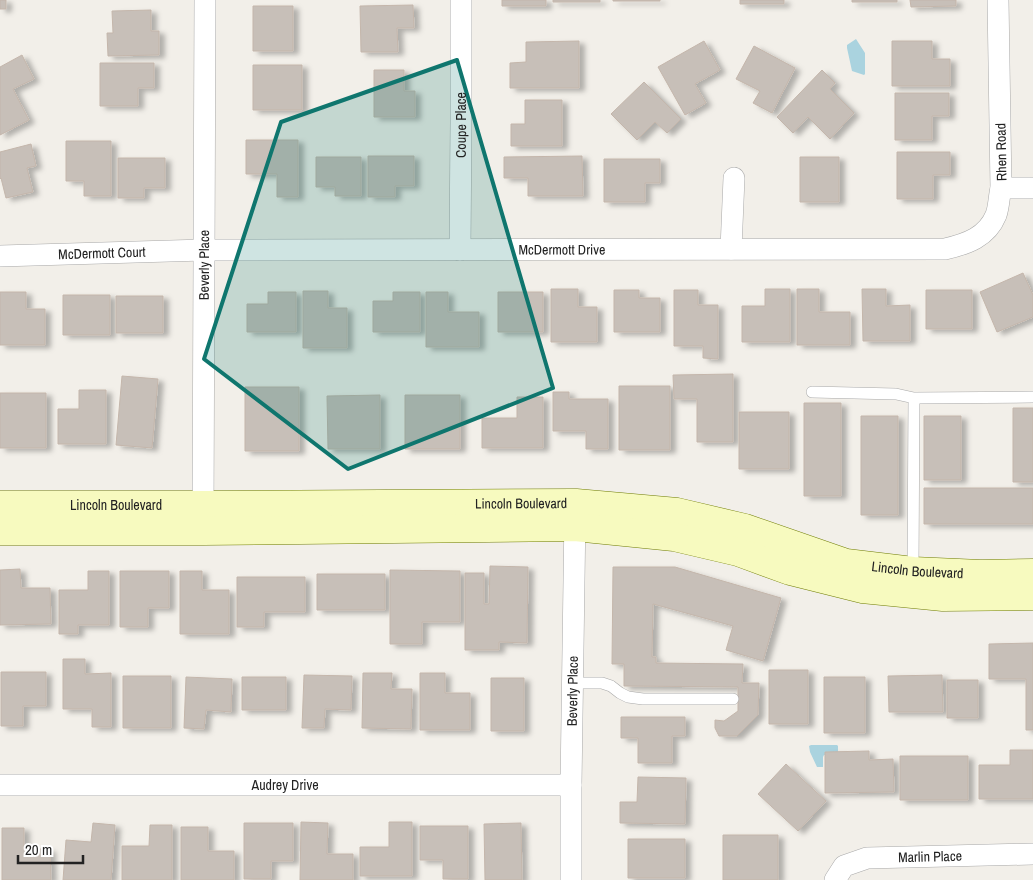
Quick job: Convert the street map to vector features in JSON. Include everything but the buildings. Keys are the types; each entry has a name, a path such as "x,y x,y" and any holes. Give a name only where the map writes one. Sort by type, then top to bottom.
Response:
{"street":[{"name":"Beverly Place","path":"203,518 205,0"},
{"name":"Coupe Place","path":"460,250 461,0"},
{"name":"Rhen Road","path":"920,248 945,248 963,245 985,232 996,215 1001,188 998,0"},
{"path":"731,248 734,178"},
{"path":"1001,188 1033,188"},
{"name":"McDermott Drive","path":"204,250 920,248"},
{"name":"McDermott Court","path":"0,256 204,250"},
{"name":"Lincoln Boulevard","path":"0,505 203,518"},
{"name":"Lincoln Boulevard","path":"0,531 203,518 575,515 677,512 745,528 862,589 943,598 1033,596"},
{"name":"Beverly Place","path":"571,880 575,515"},
{"name":"Lincoln Boulevard","path":"813,564 846,563 913,571 981,574 1033,573"},
{"name":"Audrey Drive","path":"0,785 571,785"},
{"name":"Marlin Place","path":"835,880 844,866 867,858 1033,854"}],"lane":[{"path":"812,392 896,394 914,398 1033,398"},
{"path":"913,571 914,398"},
{"path":"572,683 602,683 611,686 620,694 643,699 733,700"}],"highlighted area":[{"path":"457,60 553,388 348,469 204,359 281,122"}],"water":[{"path":"856,39 865,53 864,75 852,71 847,45"},
{"path":"837,745 838,754 824,755 823,767 817,767 810,752 809,746"}]}
